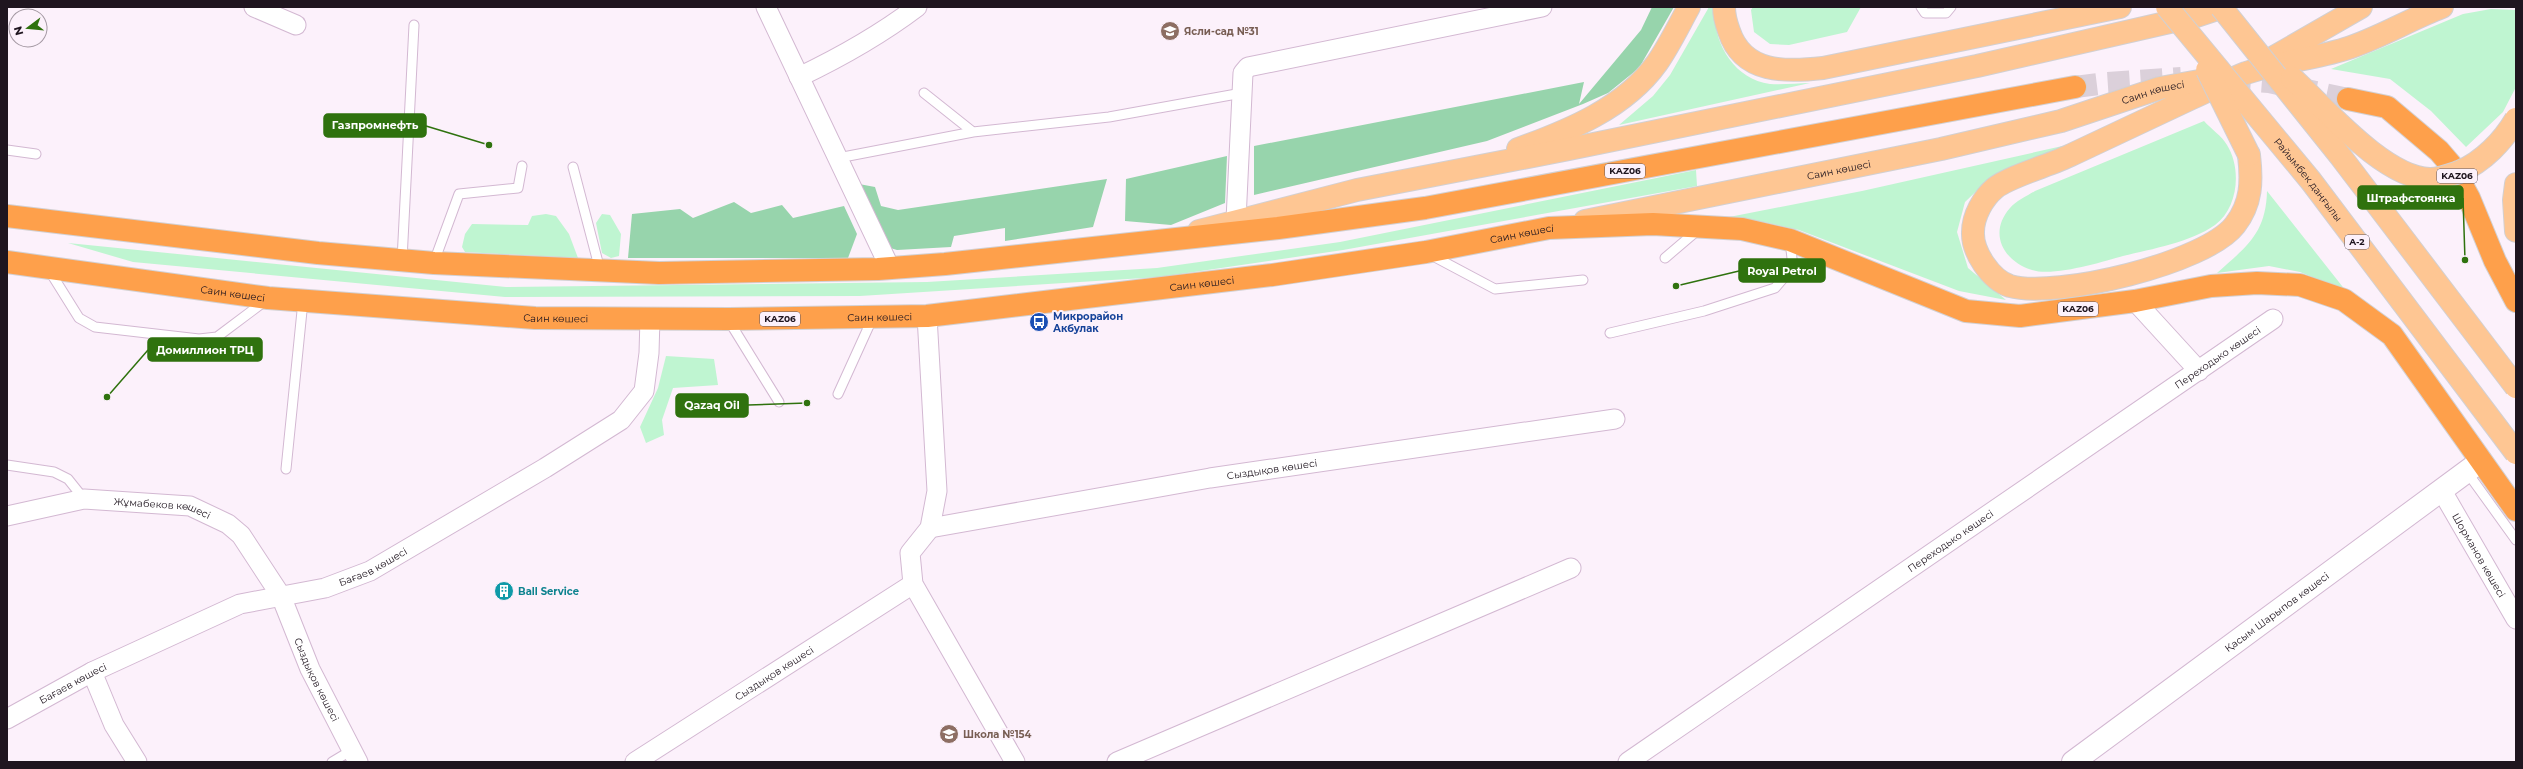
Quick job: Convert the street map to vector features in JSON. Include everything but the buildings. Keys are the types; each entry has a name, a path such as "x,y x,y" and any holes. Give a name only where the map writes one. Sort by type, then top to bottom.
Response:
{"highway":[{"name":"KАZ06","path":"7,216 303,251 434,263 659,273 890,268 945,264 1173,238 1278,228 1425,208 2075,87"},
{"name":"KАZ06","path":"2348,99 2387,107 2417,130 2451,165 2469,198 2495,261 2516,301"},
{"name":"KАZ06","path":"1549,228 1653,224 1742,229 1790,240 1966,311 2020,316 2135,302 2211,286 2257,283 2300,285 2344,300 2367,315 2392,335 2474,467 2516,510"},
{"name":"Саин көшесі","path":"7,262 268,298 535,318 728,319 927,316 1272,275 1426,252 1549,228"}],"main road":[{"path":"1458,170 1532,144 1579,124 1611,106 1629,93 1658,62 1689,7"},
{"path":"1724,7 1724,15 1732,41 1746,59 1761,65 1794,71 1823,68 2085,11 2120,7"},
{"name":"Райымбек даңғылы","path":"2168,7 2190,37 2311,181 2516,453"},
{"path":"1173,238 1236,220 1357,190 1977,66 2196,16 2222,7 2341,157 2516,387"},
{"name":"Саин көшесі","path":"1549,228 1941,149 2061,120 2160,88 2246,73 2361,7"},
{"path":"2190,37 2249,155 2251,192 2241,216 2224,237 2187,256 2090,284 2031,290 2007,285 1992,274 1981,260 1974,243 1973,230 1976,214 1986,197 1997,186 2048,167 2246,73 2347,48 2442,7"},
{"path":"2241,30 2356,139 2383,162 2409,175 2430,179 2450,175 2468,168 2490,151 2516,119"},
{"path":"2516,184 2514,200 2516,231"}],"street":[{"path":"254,7 296,25"},
{"path":"766,7 890,268"},
{"path":"799,77 844,56 884,32 917,7"},
{"path":"1236,220 1243,73 1248,67 1542,7"},
{"path":"2135,302 2199,371"},
{"path":"927,316 937,491 930,528 910,553 913,584 1015,762"},
{"name":"Бағаев көшесі","path":"7,719 92,672 240,604 325,588 370,571 545,468 621,420 644,392 649,353 650,318"},
{"name":"Переходько көшесі","path":"1628,762 2273,319"},
{"name":"Сыздықов көшесі","path":"930,528 1210,478 1615,419"},
{"name":"Қасым Шарыпов көшесі","path":"2073,762 2474,467"},
{"name":"Шорманов көшесі","path":"2442,491 2516,619"},
{"name":"Жұмабеков көшесі","path":"7,516 84,499 190,506 228,524 241,535 281,596"},
{"path":"1117,762 1571,568"},
{"name":"Сыздықов көшесі","path":"635,762 913,584"},
{"name":"Сыздықов көшесі","path":"281,596 310,669 355,756"},
{"path":"92,672 114,725 137,762"}],"lane":[{"path":"1921,7 1925,13 1946,13 1951,7"},
{"path":"402,260 414,25"},
{"path":"924,92 973,132"},
{"path":"838,158 973,132 1109,117 1242,93"},
{"path":"7,150 36,154"},
{"path":"434,263 459,194 518,188 522,166"},
{"path":"573,167 600,271"},
{"path":"1665,258 1703,226"},
{"path":"1610,334 1704,311 1775,288 1793,267 1790,240"},
{"path":"1426,252 1496,289 1583,280"},
{"path":"47,267 79,318 95,327 200,339 217,337 268,298"},
{"path":"286,469 303,301"},
{"path":"838,394 873,317"},
{"path":"728,319 779,402"},
{"path":"7,465 54,472 68,479 84,499"},
{"path":"2474,467 2516,540"},
{"path":"332,762 355,756"}],"green space":[{"path":"1652,7 1674,7 1639,68 1608,93 1487,141 1254,195 1254,146 1584,82 1579,104 1641,30"},
{"path":"1709,7 1715,7 1717,33 1721,45 1736,66 1745,75 1757,81 1770,84 1810,83 1619,125 1653,96 1670,75"},
{"path":"1753,7 1861,7 1847,32 1789,45 1770,44 1754,32 1751,10"},
{"path":"2491,9 2516,10 2516,87 2503,112 2466,147 2431,111 2390,79 2331,69 2463,14"},
{"path":"2204,121 2225,142 2232,155 2235,165 2236,176 2233,199 2223,218 2215,225 2195,236 2159,248 2091,265 2052,272 2041,272 2022,266 2006,253 2002,245 2000,227 2003,217 2012,205 2018,201 2035,191"},
{"path":"2076,143 1990,178 1965,202 1957,232 1968,268 2006,300 1959,291 1799,230 1764,222 1719,219 1862,191"},
{"path":"1227,156 1225,203 1171,225 1125,221 1126,179"},
{"path":"1696,170 1697,186 1343,250 1160,277 860,296 505,297 133,262 68,243 506,287 927,282 1157,268 1340,242"},
{"path":"1107,179 1093,227 1005,241 1005,228 954,236 951,247 897,250 887,247 859,184 875,187 881,206 898,210"},
{"path":"2267,191 2346,291 2300,272 2269,266 2217,273 2245,247 2258,229 2266,206"},
{"path":"734,202 751,213 782,205 793,218 844,206 857,234 848,258 628,258 632,214 680,209 693,218"},
{"path":"546,214 556,216 569,234 578,258 465,252 462,247 465,234 472,224 528,225 532,216"},
{"path":"602,214 610,215 621,234 619,256 611,258 602,253 596,223"},
{"path":"666,356 714,359 718,385 673,388 662,420 664,435 646,443 640,427 658,388"}],"tunnel":[{"path":"2075,87 2107,83 2181,78"},
{"path":"2229,79 2269,82 2348,99"}],"place":[{"name":"Ясли-сад №31","path":"1170,31"},
{"name":"Газпромнефть","path":"489,145"},
{"name":"Штрафстоянка","path":"2465,260"},
{"name":"Royal Petrol","path":"1676,286"},
{"name":"Микрорайон Акбулак","path":"1039,322"},
{"name":"Домиллион ТРЦ","path":"107,397"},
{"name":"Qazaq Oil","path":"807,403"},
{"name":"Ball Service","path":"504,591"},
{"name":"Школа №154","path":"949,734"}]}
